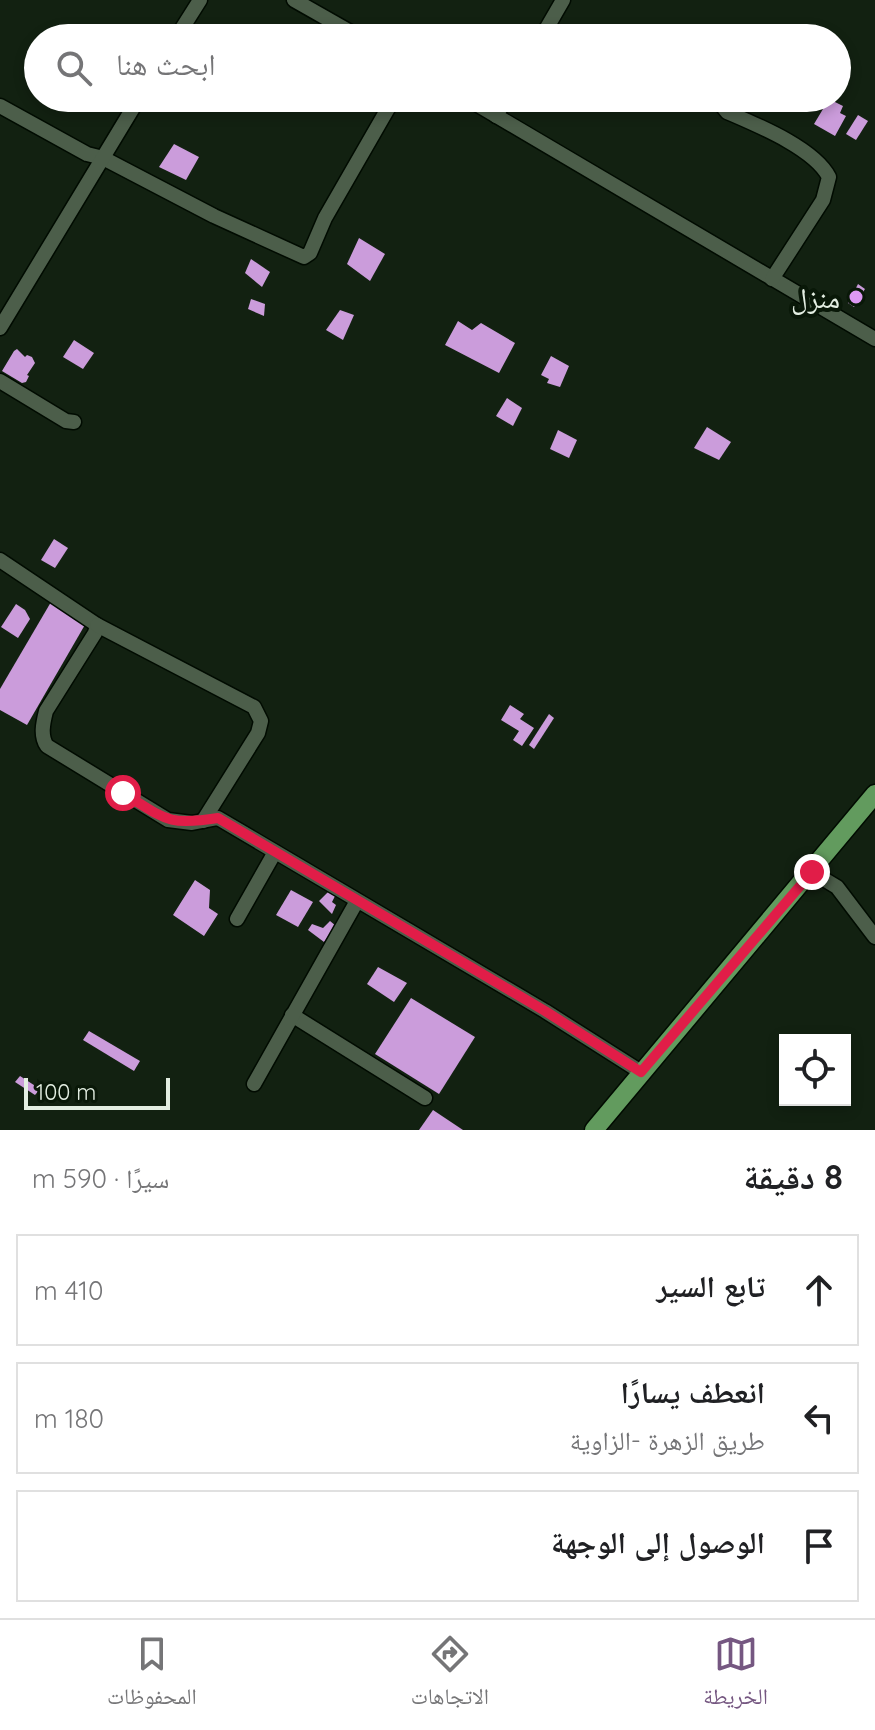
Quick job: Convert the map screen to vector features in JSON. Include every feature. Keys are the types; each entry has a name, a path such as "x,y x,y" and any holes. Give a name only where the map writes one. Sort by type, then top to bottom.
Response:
{"main road":[{"path":"594,1130 875,794"}],"street":[{"path":"185,24 200,0"},
{"path":"294,0 336,24"},
{"path":"549,24 563,0"},
{"path":"0,106 87,154 103,158 214,216 304,257 310,253 325,218 386,112"},
{"path":"0,328 131,112"},
{"path":"489,112 875,339"},
{"path":"496,116 498,112"},
{"path":"727,112 805,153 825,168 829,177 823,200 772,279"},
{"path":"0,381 66,421 74,422"},
{"path":"0,560 97,625 254,707 261,721 258,733 203,821"},
{"path":"97,625 46,711 43,740 47,746 168,820 192,823 218,818 545,1011 641,1072"},
{"path":"237,919 275,852"},
{"path":"812,872 837,887 875,937"},
{"path":"254,1084 357,901"},
{"path":"292,1015 425,1098"}],"building":[{"path":"821,112 840,112 846,116 835,136 814,124"},
{"path":"858,115 868,121 856,140 846,134"},
{"path":"174,144 199,157 186,180 159,167"},
{"path":"359,238 385,254 370,281 347,264"},
{"path":"251,259 270,272 262,287 245,273"},
{"name":"منزل","path":"858,284 865,289 854,307 848,303"},
{"path":"251,299 265,304 264,316 248,309"},
{"path":"340,310 354,315 343,340 326,330"},
{"path":"458,321 472,330 481,323 515,343 499,373 445,345"},
{"path":"74,340 94,353 83,369 63,357"},
{"path":"17,349 25,357 32,357 35,363 26,382 22,383 2,371"},
{"path":"551,356 569,366 560,387 547,383 549,379 541,375"},
{"path":"507,398 522,408 513,426 496,416"},
{"path":"707,427 731,442 719,460 694,448"},
{"path":"558,430 577,440 569,458 550,449"},
{"path":"54,539 68,548 55,568 41,560"},
{"path":"51,602 86,623 27,725 0,710 0,689"},
{"path":"16,604 25,610 30,619 18,638 1,627"},
{"path":"510,705 524,714 520,719 534,728 522,746 513,740 519,731 501,720"},
{"path":"549,714 554,718 534,749 529,745"},
{"path":"195,880 210,890 209,908 218,914 204,936 173,915"},
{"path":"291,890 313,902 298,927 276,915"},
{"path":"330,890 335,896 332,902 336,905 332,914 319,901"},
{"path":"330,921 336,926 324,942 308,930 312,924 323,928"},
{"path":"378,967 407,983 394,1002 367,984"},
{"path":"411,998 475,1037 439,1094 375,1054"},
{"path":"89,1031 140,1061 134,1071 83,1040"},
{"path":"20,1076 40,1089 35,1095 15,1082"},
{"path":"433,1110 463,1130 419,1130"}],"place":[{"name":"منزل","path":"856,297"}],"route":[{"path":"123,793 168,820 179,823 218,818 545,1011 641,1072 812,872"}]}
